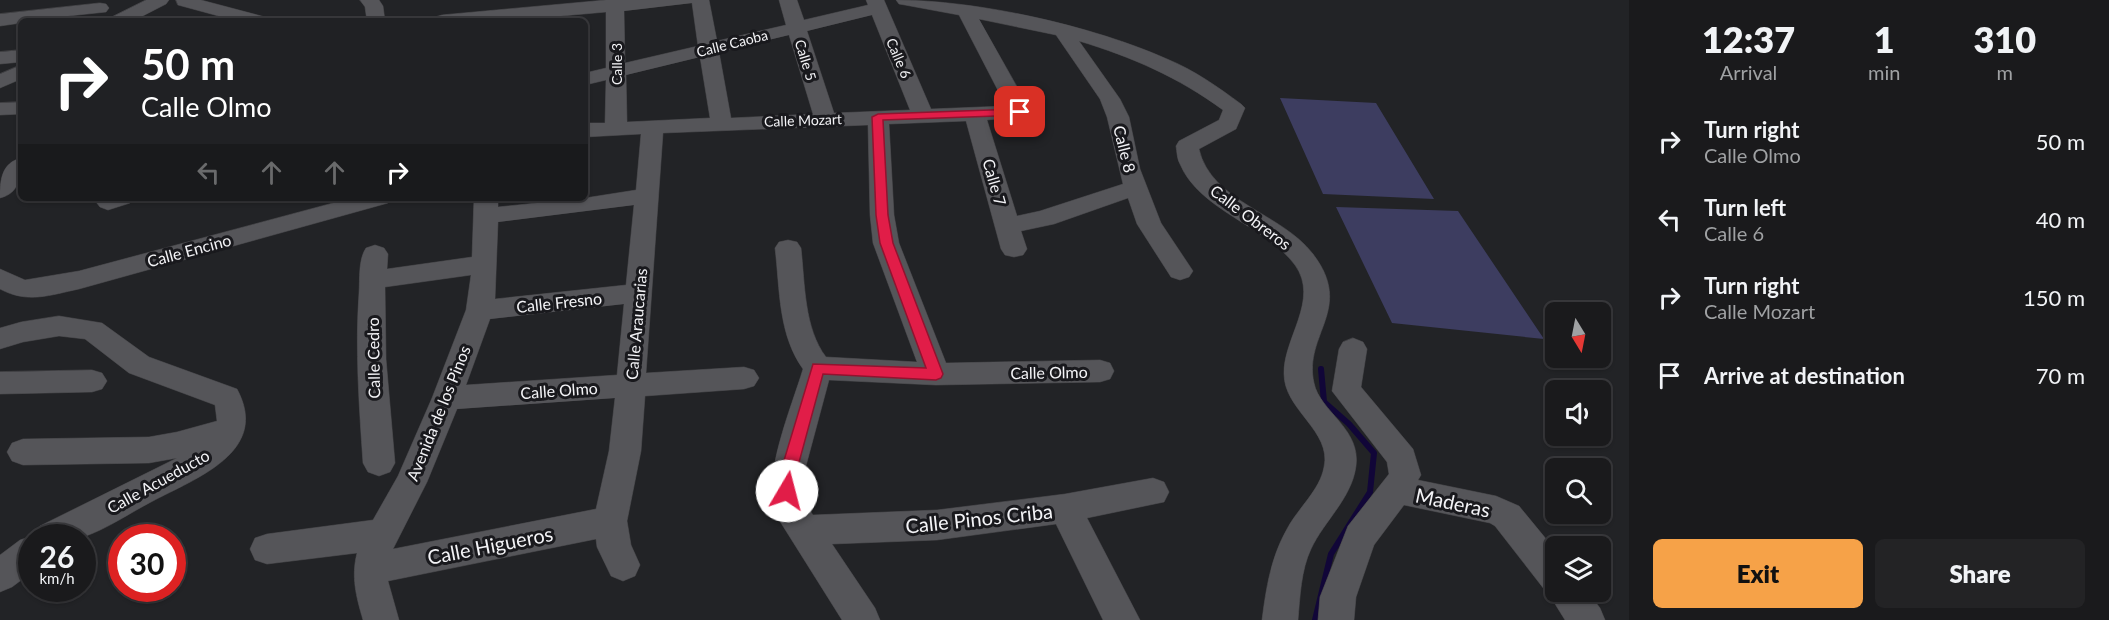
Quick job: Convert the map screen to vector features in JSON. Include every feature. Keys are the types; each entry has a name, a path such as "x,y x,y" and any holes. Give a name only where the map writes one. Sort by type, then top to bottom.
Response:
{"street":[{"path":"125,18 160,0"},
{"path":"369,0 374,6 376,18"},
{"path":"436,18 438,0"},
{"path":"478,18 616,3 685,0"},
{"path":"700,0 721,123"},
{"name":"Calle 5","path":"788,0 825,119"},
{"path":"905,0 1005,17 1063,31"},
{"path":"177,18 185,1 247,18"},
{"name":"Calle 3","path":"616,3 616,127"},
{"name":"Calle Caoba","path":"588,78 796,27 876,4"},
{"name":"Calle 6","path":"876,4 923,116"},
{"path":"0,20 68,6 100,8"},
{"name":"Calle Mozart","path":"588,130 1020,112 966,12"},
{"name":"Calle 8","path":"1063,31 1110,99 1118,117 1136,187 1149,224 1180,271"},
{"name":"Calle Obreros","path":"1063,31 1154,61 1211,89 1234,108 1228,124 1187,146 1186,156 1222,199 1281,237 1304,258 1315,277 1316,298 1298,374 1303,395 1334,435 1341,456 1337,479 1297,541 1284,583 1280,620"},
{"path":"0,58 18,56"},
{"path":"0,82 18,73"},
{"path":"0,109 18,108"},
{"name":"Calle 7","path":"975,114 1014,249"},
{"path":"878,117 882,215 886,243 936,374"},
{"name":"Calle Araucarias","path":"610,521 625,451 653,126"},
{"path":"0,167 18,165"},
{"path":"0,191 18,169"},
{"path":"1008,226 1046,218 1136,187"},
{"path":"588,199 648,195"},
{"name":"Calle Encino","path":"0,278 21,289 34,289 250,245 372,201"},
{"path":"486,207 567,201"},
{"name":"Avenida de los Pinos","path":"381,620 371,587 370,569 374,551 411,482 447,398 480,310 485,264 486,207"},
{"path":"788,248 797,326 805,350 818,368 787,477 788,505 862,620"},
{"name":"Calle Cedro","path":"379,463 371,373 374,267 485,264"},
{"name":"Calle Fresno","path":"480,310 639,293"},
{"path":"0,339 21,332 59,326 92,330 139,365 227,397 234,411 231,429 177,445 149,450 23,452"},
{"path":"1336,620 1338,597 1360,537 1406,475 1402,458 1347,391 1353,349"},
{"name":"Calle Olmo","path":"818,368 936,374 1101,371"},
{"name":"Calle Olmo","path":"447,398 744,378"},
{"path":"0,383 92,381"},
{"name":"Calle Acueducto","path":"77,524 204,459 220,445 231,429"},
{"name":"Maderas","path":"1397,490 1496,510 1507,516 1545,564"},
{"name":"Calle Pinos Criba","path":"804,530 937,525 1065,508 1153,492"},
{"path":"1065,508 1122,620"},
{"path":"610,521 614,547 623,565"},
{"name":"Calle Higueros","path":"370,569 610,521"},
{"path":"267,549 383,534"},
{"path":"0,576 18,562"},
{"path":"1573,602 1587,620"}],"shaded area":[{"path":"1280,98 1376,103 1434,199 1323,194"},
{"path":"1336,207 1458,211 1544,339 1392,323"}],"waterway":[{"path":"1315,620 1331,554 1370,492 1374,453 1349,424 1324,402 1321,369"}],"route":[{"path":"787,491 787,477 818,368 936,374 886,243 882,215 878,117 1020,112"}]}
